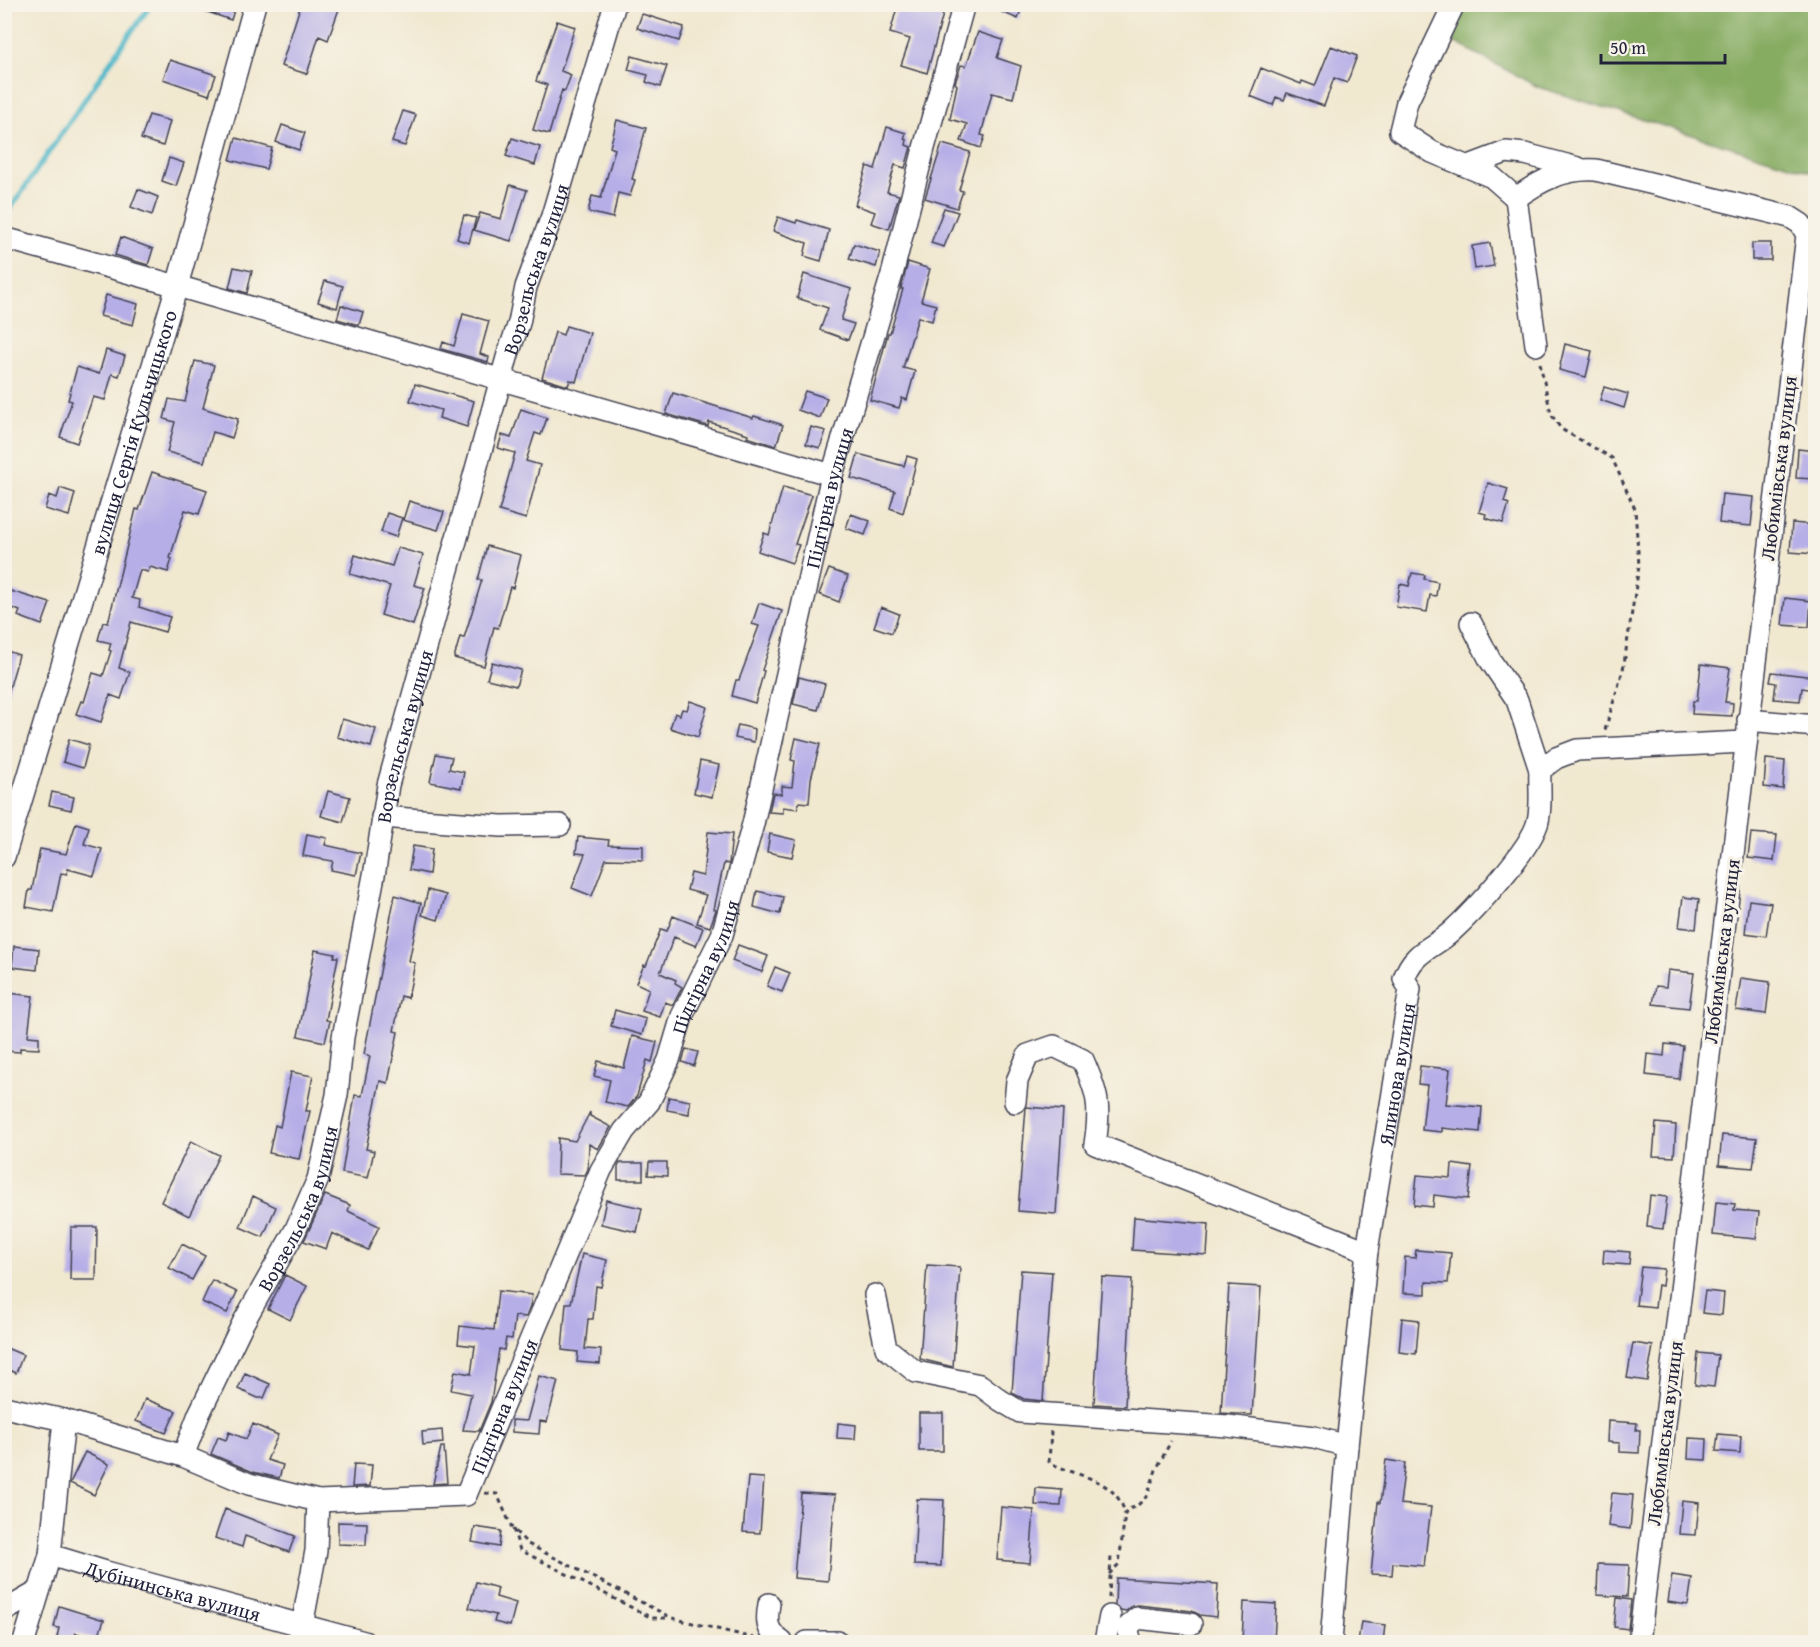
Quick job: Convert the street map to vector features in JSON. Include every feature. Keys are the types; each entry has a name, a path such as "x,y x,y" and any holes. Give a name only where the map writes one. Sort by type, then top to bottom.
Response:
{"street":[{"name":"вулиця Сергія Кульчицького","path":"4,857 177,286 255,4"},
{"name":"Ворзельська вулиця","path":"183,1456 243,1323 295,1232 318,1179 337,1095 343,1037 375,870 382,817 394,764 508,354 519,323 526,286 552,216 615,4"},
{"name":"Підгірна вулиця","path":"4,1407 63,1420 183,1456 249,1484 318,1501 466,1496 601,1170 624,1131 649,1102 669,1060 682,1016 722,935 753,824 832,475 893,271 964,4"},
{"path":"1454,4 1407,102 1400,131 1432,152 1492,177 1516,198 1536,345"},
{"path":"1469,166 1506,152 1546,159 1582,169"},
{"path":"1516,198 1536,184 1560,173 1582,169"},
{"name":"Любимівська вулиця","path":"1582,169 1654,183 1790,217 1802,224 1807,235 1639,1642"},
{"path":"4,238 832,475"},
{"path":"1472,623 1490,660 1517,699 1540,770 1556,758 1577,750 1745,742"},
{"path":"1748,720 1815,726"},
{"name":"Ялинова вулиця","path":"1331,1642 1347,1446 1367,1251 1410,989 1404,979 1408,968 1420,952 1433,946 1470,914 1521,852 1538,822 1540,770"},
{"path":"382,817 501,826 560,825"},
{"path":"1015,1102 1017,1081 1028,1055 1054,1046 1083,1060 1096,1090 1099,1119 1095,1144 1367,1251"},
{"path":"875,1295 886,1348 916,1372 980,1385 1020,1412 1185,1424 1314,1437 1347,1446"},
{"path":"24,1642 50,1555 63,1420"},
{"path":"300,1634 316,1551 318,1501"},
{"name":"Дубінинська вулиця","path":"50,1555 300,1634 364,1642"},
{"path":"4,1611 39,1591"},
{"path":"769,1604 766,1620 775,1637 782,1642"},
{"path":"1105,1642 1110,1616"},
{"path":"1131,1642 1127,1628 1137,1618 1191,1624"},
{"path":"807,1642 838,1642"}],"path":[{"path":"1536,345 1551,414 1561,429 1612,458 1635,509 1639,566 1623,670 1600,749"},
{"path":"1053,1414 1049,1462 1107,1486 1122,1502 1125,1514 1119,1564 1109,1574"},
{"path":"1125,1514 1147,1496 1156,1470 1175,1434 1185,1424"},
{"path":"469,1491 496,1494 520,1550 652,1618 672,1618"},
{"path":"512,1528 528,1544 672,1618 760,1640"},
{"path":"1110,1616 1111,1555"}],"green space":[{"path":"1463,5 1815,5 1815,173 1538,87 1452,41"}],"building":[{"path":"194,4 236,4 231,20 193,7"},
{"path":"301,4 325,4 339,9 328,40 319,36 307,74 281,66"},
{"path":"898,4 921,4 921,7 943,14 927,73 901,65 910,39 890,33"},
{"path":"983,4 1023,4 1018,19"},
{"path":"642,14 684,27 679,41 637,28"},
{"path":"557,21 575,27 561,71 571,75 565,91 562,90 549,134 533,130 547,85 536,81"},
{"path":"978,32 1003,40 997,58 1021,66 1013,98 992,93 981,135 985,136 981,148 961,141 967,124 950,119 957,85 955,83 961,65 966,66"},
{"path":"1331,46 1357,56 1347,83 1334,78 1324,106 1287,93 1284,100 1276,97 1273,105 1250,96 1261,68 1301,84 1302,81 1315,86"},
{"path":"632,56 667,66 660,87 646,82 648,75 628,70"},
{"path":"170,60 216,75 209,95 163,79"},
{"path":"403,111 416,115 405,146 392,142"},
{"path":"149,115 170,121 163,146 141,139"},
{"path":"617,120 646,128 632,179 635,180 630,196 618,193 613,218 588,212 592,196 601,198 615,149 610,147"},
{"path":"282,125 305,133 299,150 276,142"},
{"path":"887,127 906,133 904,139 907,140 906,145 911,147 905,168 895,165 887,192 899,195 889,229 871,223 875,212 855,205 867,166 875,169"},
{"path":"236,138 272,148 266,169 230,160"},
{"path":"512,138 540,147 535,165 506,156"},
{"path":"942,144 970,152 959,190 963,191 957,208 925,198"},
{"path":"169,158 184,163 176,186 162,181"},
{"path":"510,185 527,190 511,241 474,230 480,213 501,219"},
{"path":"138,189 158,197 152,215 131,207"},
{"path":"944,208 958,212 944,247 931,243"},
{"path":"464,215 476,218 469,243 457,239"},
{"path":"778,217 829,230 821,261 804,256 807,243 773,231"},
{"path":"121,237 153,249 148,265 115,255"},
{"path":"1490,243 1494,266 1475,269 1472,246"},
{"path":"1752,243 1771,243 1771,260 1752,260"},
{"path":"854,244 880,252 876,267 849,259"},
{"path":"908,262 930,269 921,301 936,305 932,321 918,317 903,368 915,371 907,400 902,398 899,408 870,400 888,333 890,333 903,289 901,289"},
{"path":"234,267 252,271 247,293 229,288"},
{"path":"804,274 851,289 841,320 854,324 848,340 820,330 828,308 797,298"},
{"path":"325,281 343,286 337,308 318,302"},
{"path":"106,295 138,304 133,325 100,316"},
{"path":"341,305 363,312 359,325 337,319"},
{"path":"463,314 489,321 480,354 489,357 488,362 441,349 443,342 454,346"},
{"path":"566,326 590,333 576,382 570,380 568,386 542,378 555,332 563,335"},
{"path":"1565,344 1592,351 1586,377 1559,370"},
{"path":"106,350 125,356 119,376 112,374 105,400 93,397 77,443 60,437 72,401 68,400 77,367 99,374"},
{"path":"195,361 214,365 203,408 238,419 232,438 213,432 204,462 167,452 175,422 164,419 169,399 185,402"},
{"path":"415,384 474,401 467,427 439,418 441,410 410,401"},
{"path":"1604,387 1628,394 1624,408 1600,400"},
{"path":"805,391 827,398 820,418 798,410"},
{"path":"673,393 783,425 776,446 747,437 748,434 709,422 708,426 666,414"},
{"path":"521,409 547,418 541,435 535,433 526,461 540,465 526,519 499,511 515,453 498,448 502,435 511,438"},
{"path":"811,427 826,431 820,448 806,444"},
{"path":"1798,449 1815,451 1815,479 1796,478"},
{"path":"858,454 904,466 907,456 917,459 903,513 890,508 895,491 851,478"},
{"path":"152,472 207,490 199,514 185,510 168,572 150,567 148,572 140,570 132,598 140,600 139,607 170,617 165,632 131,622 119,668 130,672 121,699 110,695 101,722 76,714 81,701 84,702 93,673 103,676 111,651 109,650 111,643 98,640 103,622 108,623 136,509 139,510"},
{"path":"1488,483 1508,489 1504,502 1509,504 1503,523 1485,518 1486,514 1479,512"},
{"path":"783,487 812,495 795,544 799,545 792,563 758,551 764,533 769,535"},
{"path":"60,488 75,493 69,516 45,509 49,495 57,498"},
{"path":"1722,494 1754,497 1751,526 1719,523"},
{"path":"409,501 444,512 438,530 403,520"},
{"path":"387,513 402,518 396,537 381,532"},
{"path":"851,514 870,521 865,535 846,528"},
{"path":"1792,523 1815,525 1815,554 1790,552"},
{"path":"487,546 521,555 513,588 510,587 498,628 494,627 484,666 454,658 460,637 464,638 482,580 478,580"},
{"path":"398,548 423,555 414,585 425,588 413,625 381,615 390,586 350,574 355,555 392,566"},
{"path":"829,569 848,576 839,602 819,594"},
{"path":"1412,573 1425,575 1424,579 1438,582 1436,596 1430,595 1427,612 1396,607 1400,584 1409,586"},
{"path":"4,589 50,603 42,625 18,616 20,611 4,605"},
{"path":"1785,598 1811,601 1809,627 1782,625"},
{"path":"759,603 782,611 762,670 764,671 755,703 732,696 736,680 739,680 759,626 752,624"},
{"path":"881,607 899,614 892,633 874,627"},
{"path":"4,650 19,655 8,693 4,692"},
{"path":"492,662 521,670 516,686 487,679"},
{"path":"1701,664 1730,668 1725,702 1733,703 1732,716 1692,714 1693,701 1697,701"},
{"path":"1772,672 1815,677 1815,690 1802,688 1800,701 1774,699 1776,683 1770,682"},
{"path":"799,677 825,684 818,710 793,704"},
{"path":"690,701 707,707 698,737 670,728 675,713 680,715 682,709 687,710"},
{"path":"342,719 376,729 371,747 337,737"},
{"path":"738,725 755,729 754,742 735,738"},
{"path":"796,738 820,744 811,779 809,803 799,802 798,809 783,807 783,813 769,812 773,793 782,794 782,786 792,787 795,761 791,760"},
{"path":"69,739 89,745 83,768 63,762"},
{"path":"436,754 452,757 449,769 464,772 461,788 430,782"},
{"path":"1766,759 1785,761 1783,789 1764,787"},
{"path":"700,761 719,765 712,797 694,793"},
{"path":"328,791 350,797 343,822 321,816"},
{"path":"52,792 74,797 71,810 49,805"},
{"path":"76,823 89,827 84,844 102,849 94,876 68,869 67,874 61,873 53,912 26,907 29,890 32,890 40,849 66,854"},
{"path":"708,832 732,834 729,864 724,863 714,909 716,910 710,927 697,923 706,895 687,890 691,873 703,876"},
{"path":"1751,833 1777,835 1774,861 1748,858"},
{"path":"307,834 327,838 325,845 361,853 356,875 331,870 333,861 303,856"},
{"path":"770,834 796,840 792,857 767,852"},
{"path":"578,837 609,840 608,845 643,846 643,860 606,859 592,896 572,888 585,854 576,853"},
{"path":"413,846 432,849 429,874 409,870"},
{"path":"428,890 446,895 438,920 422,915"},
{"path":"757,891 783,897 780,914 754,907"},
{"path":"395,895 421,903 409,961 415,963 408,998 401,996 394,1031 398,1032 388,1083 380,1081 366,1149 374,1151 368,1178 342,1173 355,1095 362,1096 370,1056 364,1054"},
{"path":"1683,897 1699,899 1696,929 1679,927"},
{"path":"1749,900 1771,903 1766,936 1745,933"},
{"path":"673,916 703,928 696,946 674,937 660,973 676,980 675,983 682,987 673,1005 665,1002 660,1017 642,1011 649,989 636,983 644,965 646,966 661,929 667,931"},
{"path":"738,945 768,956 762,972 732,961"},
{"path":"14,946 39,949 37,970 12,967"},
{"path":"315,950 335,954 334,957 338,957 326,1020 330,1021 325,1042 298,1036"},
{"path":"775,967 790,973 782,992 767,986"},
{"path":"1668,970 1694,973 1689,1008 1653,1004 1656,986 1666,987"},
{"path":"1741,978 1770,982 1766,1014 1736,1010"},
{"path":"8,993 33,996 28,1036 39,1037 39,1049 20,1048 20,1052 4,1051 4,1021"},
{"path":"615,1010 646,1019 642,1035 611,1026"},
{"path":"632,1036 657,1042 652,1062 647,1060 637,1096 628,1107 605,1102 610,1080 594,1076 598,1061 624,1068"},
{"path":"1665,1044 1683,1046 1679,1079 1646,1075 1648,1054 1664,1056"},
{"path":"686,1049 698,1052 694,1066 682,1062"},
{"path":"1420,1066 1450,1069 1446,1104 1482,1107 1480,1132 1442,1128 1442,1132 1422,1130 1427,1085 1418,1084"},
{"path":"291,1072 313,1076 306,1111 310,1111 299,1159 269,1153 275,1125 280,1127"},
{"path":"669,1097 690,1101 689,1114 667,1110"},
{"path":"1026,1107 1063,1110 1056,1214 1018,1211"},
{"path":"590,1112 590,1116 611,1127 598,1149 589,1144 588,1169 585,1175 557,1174 558,1138 575,1141"},
{"path":"1656,1123 1676,1125 1674,1157 1653,1156"},
{"path":"1722,1135 1757,1138 1753,1168 1719,1165"},
{"path":"191,1141 219,1155 189,1216 161,1202"},
{"path":"649,1162 667,1162 667,1176 648,1175"},
{"path":"620,1163 643,1163 643,1180 618,1180"},
{"path":"1452,1164 1472,1167 1468,1199 1434,1195 1433,1207 1414,1205 1417,1175 1451,1178"},
{"path":"325,1195 350,1205 348,1211 379,1226 368,1250 332,1233 326,1249 304,1241"},
{"path":"1650,1195 1667,1197 1663,1229 1647,1227"},
{"path":"253,1196 276,1207 263,1237 240,1227"},
{"path":"606,1200 642,1208 637,1232 601,1224"},
{"path":"1716,1202 1735,1204 1734,1210 1759,1212 1756,1239 1713,1235"},
{"path":"1134,1217 1209,1224 1207,1255 1132,1250"},
{"path":"71,1227 97,1227 96,1280 70,1280"},
{"path":"182,1244 205,1256 192,1280 169,1268"},
{"path":"1416,1250 1451,1253 1448,1283 1426,1282 1426,1294 1403,1293 1405,1257 1415,1258"},
{"path":"1604,1250 1630,1252 1629,1265 1603,1263"},
{"path":"582,1254 607,1260 601,1287 596,1286 593,1319 588,1319 585,1349 601,1350 600,1364 577,1362 578,1352 562,1350 566,1303 571,1303"},
{"path":"927,1265 960,1267 953,1367 920,1359"},
{"path":"1641,1267 1664,1269 1662,1286 1658,1285 1655,1307 1636,1305"},
{"path":"1021,1270 1052,1272 1043,1401 1024,1399 1012,1393"},
{"path":"285,1275 307,1286 290,1320 268,1309"},
{"path":"1102,1277 1132,1279 1125,1406 1094,1404"},
{"path":"212,1280 237,1292 227,1313 202,1302"},
{"path":"1229,1285 1261,1287 1252,1415 1221,1413"},
{"path":"498,1291 532,1295 530,1307 526,1317 515,1316 512,1339 506,1338 504,1350 499,1349 491,1402 479,1431 463,1430 471,1394 451,1390 455,1371 471,1374 475,1346 458,1344 460,1326 494,1330"},
{"path":"1705,1291 1724,1293 1722,1315 1702,1313"},
{"path":"1402,1318 1419,1320 1416,1354 1399,1352"},
{"path":"1633,1343 1653,1346 1647,1381 1627,1378"},
{"path":"4,1347 23,1355 16,1373 4,1368"},
{"path":"1698,1353 1718,1355 1714,1387 1695,1385"},
{"path":"245,1373 270,1384 264,1398 258,1398 238,1389"},
{"path":"539,1376 558,1381 547,1422 540,1421 539,1434 512,1432 512,1420 527,1421"},
{"path":"145,1399 176,1411 166,1433 136,1421"},
{"path":"919,1413 943,1413 943,1451 919,1451"},
{"path":"1608,1421 1637,1423 1636,1430 1640,1430 1639,1453 1620,1452 1620,1443 1607,1442"},
{"path":"838,1423 856,1425 855,1439 837,1438"},
{"path":"253,1424 278,1435 267,1460 283,1465 279,1478 253,1472 211,1454 218,1437 226,1440 229,1432 246,1439"},
{"path":"442,1430 443,1443 423,1445 422,1432"},
{"path":"1718,1434 1741,1436 1740,1453 1716,1451"},
{"path":"1689,1438 1707,1439 1706,1460 1688,1459"},
{"path":"441,1447 444,1447 447,1483 433,1484"},
{"path":"85,1452 109,1464 94,1495 70,1483"},
{"path":"1386,1460 1405,1463 1400,1504 1431,1507 1424,1566 1393,1563 1392,1575 1371,1574 1378,1502 1380,1503"},
{"path":"354,1464 372,1465 370,1486 352,1487"},
{"path":"748,1477 764,1478 760,1533 743,1532"},
{"path":"1036,1488 1062,1490 1061,1506 1035,1505"},
{"path":"801,1493 835,1495 828,1581 794,1578"},
{"path":"1612,1493 1633,1495 1630,1529 1608,1526"},
{"path":"917,1499 944,1500 941,1566 914,1565"},
{"path":"1682,1501 1699,1503 1696,1535 1679,1534"},
{"path":"1001,1507 1034,1510 1030,1563 997,1560"},
{"path":"225,1509 295,1536 289,1552 245,1536 242,1547 215,1538"},
{"path":"338,1522 367,1523 366,1545 338,1544"},
{"path":"475,1527 501,1531 499,1547 472,1542"},
{"path":"1598,1564 1629,1565 1627,1597 1597,1595"},
{"path":"1672,1575 1692,1578 1688,1605 1668,1602"},
{"path":"1116,1578 1218,1584 1216,1617 1200,1615 1192,1611 1138,1605 1126,1611 1121,1610 1115,1605"},
{"path":"476,1582 498,1588 496,1597 516,1603 510,1626 494,1622 496,1615 469,1608"},
{"path":"1617,1598 1631,1600 1628,1629 1614,1627"},
{"path":"1244,1602 1276,1604 1274,1642 1242,1642"},
{"path":"59,1606 104,1620 97,1640 76,1633 73,1642 56,1642 59,1628 54,1627"},
{"path":"1361,1622 1385,1625 1383,1642 1358,1642"}],"waterway":[{"path":"4,218 152,4"}]}
